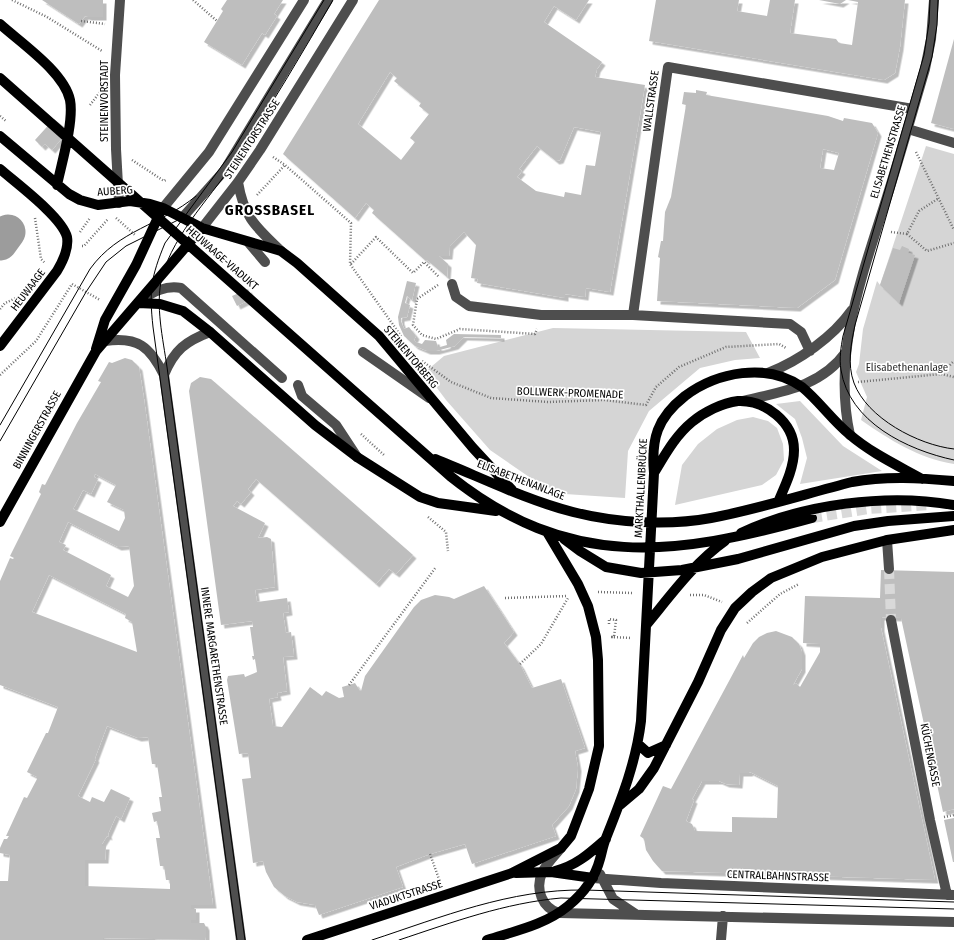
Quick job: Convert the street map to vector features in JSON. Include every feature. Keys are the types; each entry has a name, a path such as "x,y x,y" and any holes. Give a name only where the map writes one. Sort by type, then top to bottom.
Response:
{"main road":[{"path":"0,24 46,65 62,82 67,91 70,101 71,117 57,185"},
{"name":"HEUWAAGE-VIADUKT","path":"0,78 427,456"},
{"name":"AUBERG","path":"0,136 57,185 80,200 98,205 139,201 163,208 202,228"},
{"path":"0,169 55,217 65,231 67,245"},
{"name":"BINNINGERSTRASSE","path":"96,351 105,320 136,265 163,208"},
{"name":"STEINENTORBERG","path":"202,228 249,243 281,251 297,262 379,336 430,399 512,490"},
{"name":"STEINENTORSTRASSE","path":"156,280 202,228"},
{"name":"HEUWAAGE","path":"0,346 59,268 67,245"},
{"name":"BINNINGERSTRASSE","path":"0,522 96,351 156,280"},
{"path":"138,303 160,304 184,311 210,332 315,425 357,457 420,497 438,503 500,511"},
{"name":"MARKTHALLENBRÜCKE","path":"597,878 599,862 606,839 620,805 638,744 647,624 654,473 652,457 655,434 671,410 696,388 713,380 750,373 768,373 801,387 850,435 874,452 922,479"},
{"path":"654,473 672,443 691,422 719,406 739,401 752,403 772,412 782,420 788,428 793,444 794,459 778,502"},
{"path":"427,456 468,491 500,511 547,532 595,544 623,548 663,547 714,542 748,536 812,518"},
{"name":"ELISABETHENANLAGE","path":"427,456 543,503 574,512 638,521 674,522 710,518 778,502 852,482 878,478 954,481"},
{"path":"647,624 683,580 702,560 733,536 753,527 823,508 868,501 898,499 954,505"},
{"path":"561,536 580,551 606,567 641,573 682,570 738,559 854,526 888,521 954,516"},
{"path":"620,805 639,789 654,768 698,682 721,630 735,608 771,578 794,567 822,557 887,540 954,530"},
{"path":"512,873 562,848 571,836 589,789 599,746 598,660 596,637 588,606 578,584 547,532"},
{"path":"638,744 648,753 666,745"},
{"path":"547,872 570,866 579,861 606,839"},
{"name":"CENTRALBAHNSTRASSE","path":"512,873 547,872 597,878"},
{"name":"VIADUKTSTRASSE","path":"307,940 512,873"},
{"path":"487,940 532,926 559,913 597,878"}],"street":[{"name":"STEINENVORSTADT","path":"118,203 115,61 118,42 120,0"},
{"path":"163,208 209,152 304,0"},
{"path":"182,218 224,171 328,0"},
{"name":"STEINENTORSTRASSE","path":"202,228 238,182 260,150 353,0"},
{"name":"ELISABETHENSTRASSE","path":"850,435 845,409 846,352 853,308 908,129 931,39 934,0"},
{"name":"WALLSTRASSE","path":"633,315 668,67 913,109"},
{"path":"908,129 954,143"},
{"name":"STEINENTORBERG","path":"238,182 240,195 247,215 259,230 281,251"},
{"path":"249,243 265,262"},
{"path":"452,284 456,297 469,306 540,315 633,315 790,324 801,332 810,350"},
{"path":"138,303 160,290 175,287 181,288 282,378"},
{"name":"ELISABETHENSTRASSE","path":"768,373 792,363 810,350 833,330 853,308"},
{"path":"164,375 171,360 185,344 196,337 210,332"},
{"name":"INNERE MARGARETHENSTRASSE","path":"105,341 126,340 140,345 153,355 164,375 241,940"},
{"path":"363,352 430,399"},
{"path":"739,401 801,387 822,375 846,352"},
{"path":"298,385 302,396 340,430 357,457"},
{"path":"887,540 889,569"},
{"name":"KÜCHENGASSE","path":"890,620 930,820 951,895"},
{"path":"562,848 540,881 542,900 547,907 559,913 954,922"},
{"path":"597,878 613,899 629,911 638,914"},
{"name":"CENTRALBAHNSTRASSE","path":"597,878 661,884 951,895"},
{"path":"721,940 723,916"}],"path":[{"path":"12,0 47,17 115,61"},
{"path":"193,0 217,21"},
{"path":"81,21 119,26"},
{"path":"903,147 917,152 954,230"},
{"path":"116,149 164,181 170,178"},
{"path":"260,150 285,165 351,223 350,264 405,343"},
{"path":"254,198 285,165"},
{"path":"907,234 919,212 939,198"},
{"path":"67,245 84,246 106,222 118,203"},
{"path":"67,245 74,239 98,205"},
{"path":"34,216 41,259 45,263"},
{"path":"876,230 907,234 927,251 954,243"},
{"path":"350,264 376,237 413,273 424,262 442,282 418,299 413,325 422,335 429,337 436,338 460,329 535,334 540,315"},
{"path":"0,375 36,341 72,284 103,301"},
{"name":"BOLLWERK-PROMENADE","path":"419,358 451,382 491,398 548,402 604,400 646,405"},
{"path":"941,374 954,377"},
{"path":"355,429 390,460"},
{"path":"428,516 446,532 448,552"},
{"path":"349,685 436,567"},
{"path":"747,623 780,594 800,584"},
{"path":"505,598 569,596 541,644 520,664"},
{"path":"614,637 616,620 609,619 609,637 623,638 646,636"},
{"path":"430,854 440,882"}],"green space":[{"name":"Elisabethenanlage","path":"926,146 954,154 954,464 916,453 861,420 867,397 856,372 859,364 863,329 877,281 880,285"},
{"path":"553,328 746,332 760,358 735,360 700,368 649,411 628,451 625,498 565,494 538,483 490,450 446,400 425,372 444,356"},
{"path":"800,401 843,446 882,471 800,484 807,458 802,438 795,419 776,404"},
{"path":"753,417 768,421 777,428 783,444 784,460 776,475 762,485 675,505 682,465 698,444 717,429 737,420"}],"building":[{"path":"42,0 103,0 103,17 85,16 79,24"},
{"path":"227,0 283,0 274,14 277,16 265,35 262,33 242,65 204,42 223,11 221,9"},
{"path":"379,0 589,0 576,20 554,6 544,22 602,62 597,69 595,77 645,85 610,292 586,288 585,297 565,294 565,298 477,283 478,279 471,278 476,245 464,232 450,246 449,256 439,256 448,264 447,277 427,260 426,261 372,213 374,210 366,203 355,218 283,154","holes":["390,72 397,78 394,81 421,103 419,106 429,114 410,138 415,142 401,160 358,124","574,127 601,132 595,166 586,165 581,195 565,192 564,197 536,191 517,177 522,171 519,169 537,146 556,161 560,160"]},
{"path":"656,0 739,0 737,11 767,16 770,0 795,0 790,33 836,39 839,43 852,45 858,2 848,0 905,0 900,47 895,73 884,80 649,41"},
{"path":"819,0 846,0 840,4"},
{"path":"954,39 954,129 931,123"},
{"path":"696,90 707,92 706,95 828,116 843,121 844,118 872,123 878,133 835,280 797,308 657,301 660,258 658,257 661,241 663,241 665,212 671,197 686,105 682,104 684,92 696,93","holes":["823,149 839,153 834,170 820,168"]},
{"path":"54,119 64,127 58,134 62,138 52,150 45,144 42,147 35,140"},
{"path":"902,246 909,249 908,253 915,255 899,303 880,285 893,248 900,250"},
{"path":"407,281 416,283 412,300 407,296 405,303 410,305 407,317 401,318 401,321 404,329 409,327 416,336 414,340 416,342 422,344 425,340 436,341 438,347 440,347 447,345 446,340 454,334 501,335 501,338 464,337 455,346 436,351 427,351 415,346 404,336 399,325 398,317"},
{"path":"248,289 253,298 237,306 232,296"},
{"path":"125,358 132,360 139,367 213,905 191,905 191,909 196,909 196,920 191,920 191,923 204,923 206,927 205,940 103,938 103,940 0,940 0,881 8,881 10,855 0,853 0,848 4,839 7,839 9,836 6,836 24,797 27,798 37,779 37,777 27,772 46,733 48,733 58,707 0,685 0,581 10,558 14,558 10,556 41,494 39,492 42,484 45,485 77,423 101,382 98,381 109,362 112,363","holes":["95,474 116,485 107,502 124,510 125,518 119,531 73,509 83,490 91,494 98,479 94,477","68,522 118,547 129,546 134,586 128,597 106,586 111,575 63,550 66,545 59,542","49,575 126,614 125,618 132,622 137,652 32,612","107,726 138,738 148,737 152,764 157,764 162,797 159,797 161,811 152,813 154,822 157,821 160,838 156,838 160,866 164,866 166,880 170,880 170,889 85,886 85,860 105,860 106,846 102,846 102,844 107,836 109,837 108,834 116,816 121,819 130,798 111,789 104,802 92,797 90,802 78,796 96,759 95,758"]},
{"path":"200,377 211,379 413,555 396,574 389,569 376,584 256,479 248,489 251,492 241,504 237,501 233,506 265,523 258,538 267,537 271,539 275,587 255,590 257,602 287,598 289,612 283,613 286,633 291,632 294,656 283,657 287,691 277,693 278,697 269,699 273,726 282,727 310,687 322,696 326,691 339,698 344,697 342,687 355,683 361,691 365,676 414,607 421,600 435,595 454,599 484,586 514,632 504,643 521,666 532,688 561,679 585,748 575,751 578,768 576,789 569,806 552,825 556,836 472,864 465,844 430,854 396,867 403,887 319,915 315,905 297,902 285,896 274,887 266,872 263,861 253,863 242,779 251,778 248,753 239,754 227,680 228,676 244,674 245,677 257,672 255,659 253,660 252,656 254,656 250,627 253,627 252,621 221,625 189,391 191,383"},
{"path":"881,570 954,572 954,809 943,812 901,618 881,617 881,628 935,880 662,871 646,850 644,839 640,836 663,786 671,789 743,655 744,658 753,643 759,637 767,633 776,631 792,637 799,644 802,652 802,669 793,685 796,683 800,687 820,652 820,644 803,643 805,596 880,598","holes":["750,772 778,786 777,818 732,817 732,832 695,831 692,824 686,821 694,800 692,799 702,781 719,781 726,784 739,785 740,773"]},
{"path":"954,818 954,862 953,862 944,820"}],"waterway":[{"path":"0,243 8,232"}],"tunnel":[{"path":"812,518 869,509 931,505"},
{"path":"889,569 891,620"}],"tram line":[{"path":"237,940 153,327 151,293 154,275 165,243 232,152 324,0"},
{"path":"245,940 162,334 159,310 160,288 168,260 185,229 239,155 333,0"},
{"path":"930,0 929,23 924,55 843,336 840,361 846,388 855,405 868,419 883,431 900,441 918,449 954,460"},
{"path":"938,0 937,25 932,57 855,325 850,361 854,383 870,408 895,428 910,436 925,442 954,449"},
{"path":"0,425 90,269 101,256 127,236 182,206 196,196"},
{"path":"0,441 86,292 106,262 126,246 182,218"},
{"path":"372,940 450,914 503,899 557,891 585,890 954,902"},
{"path":"399,940 479,914 520,904 561,898 954,909"}],"district":[{"name":"GROSSBASEL","path":"270,210"}]}
